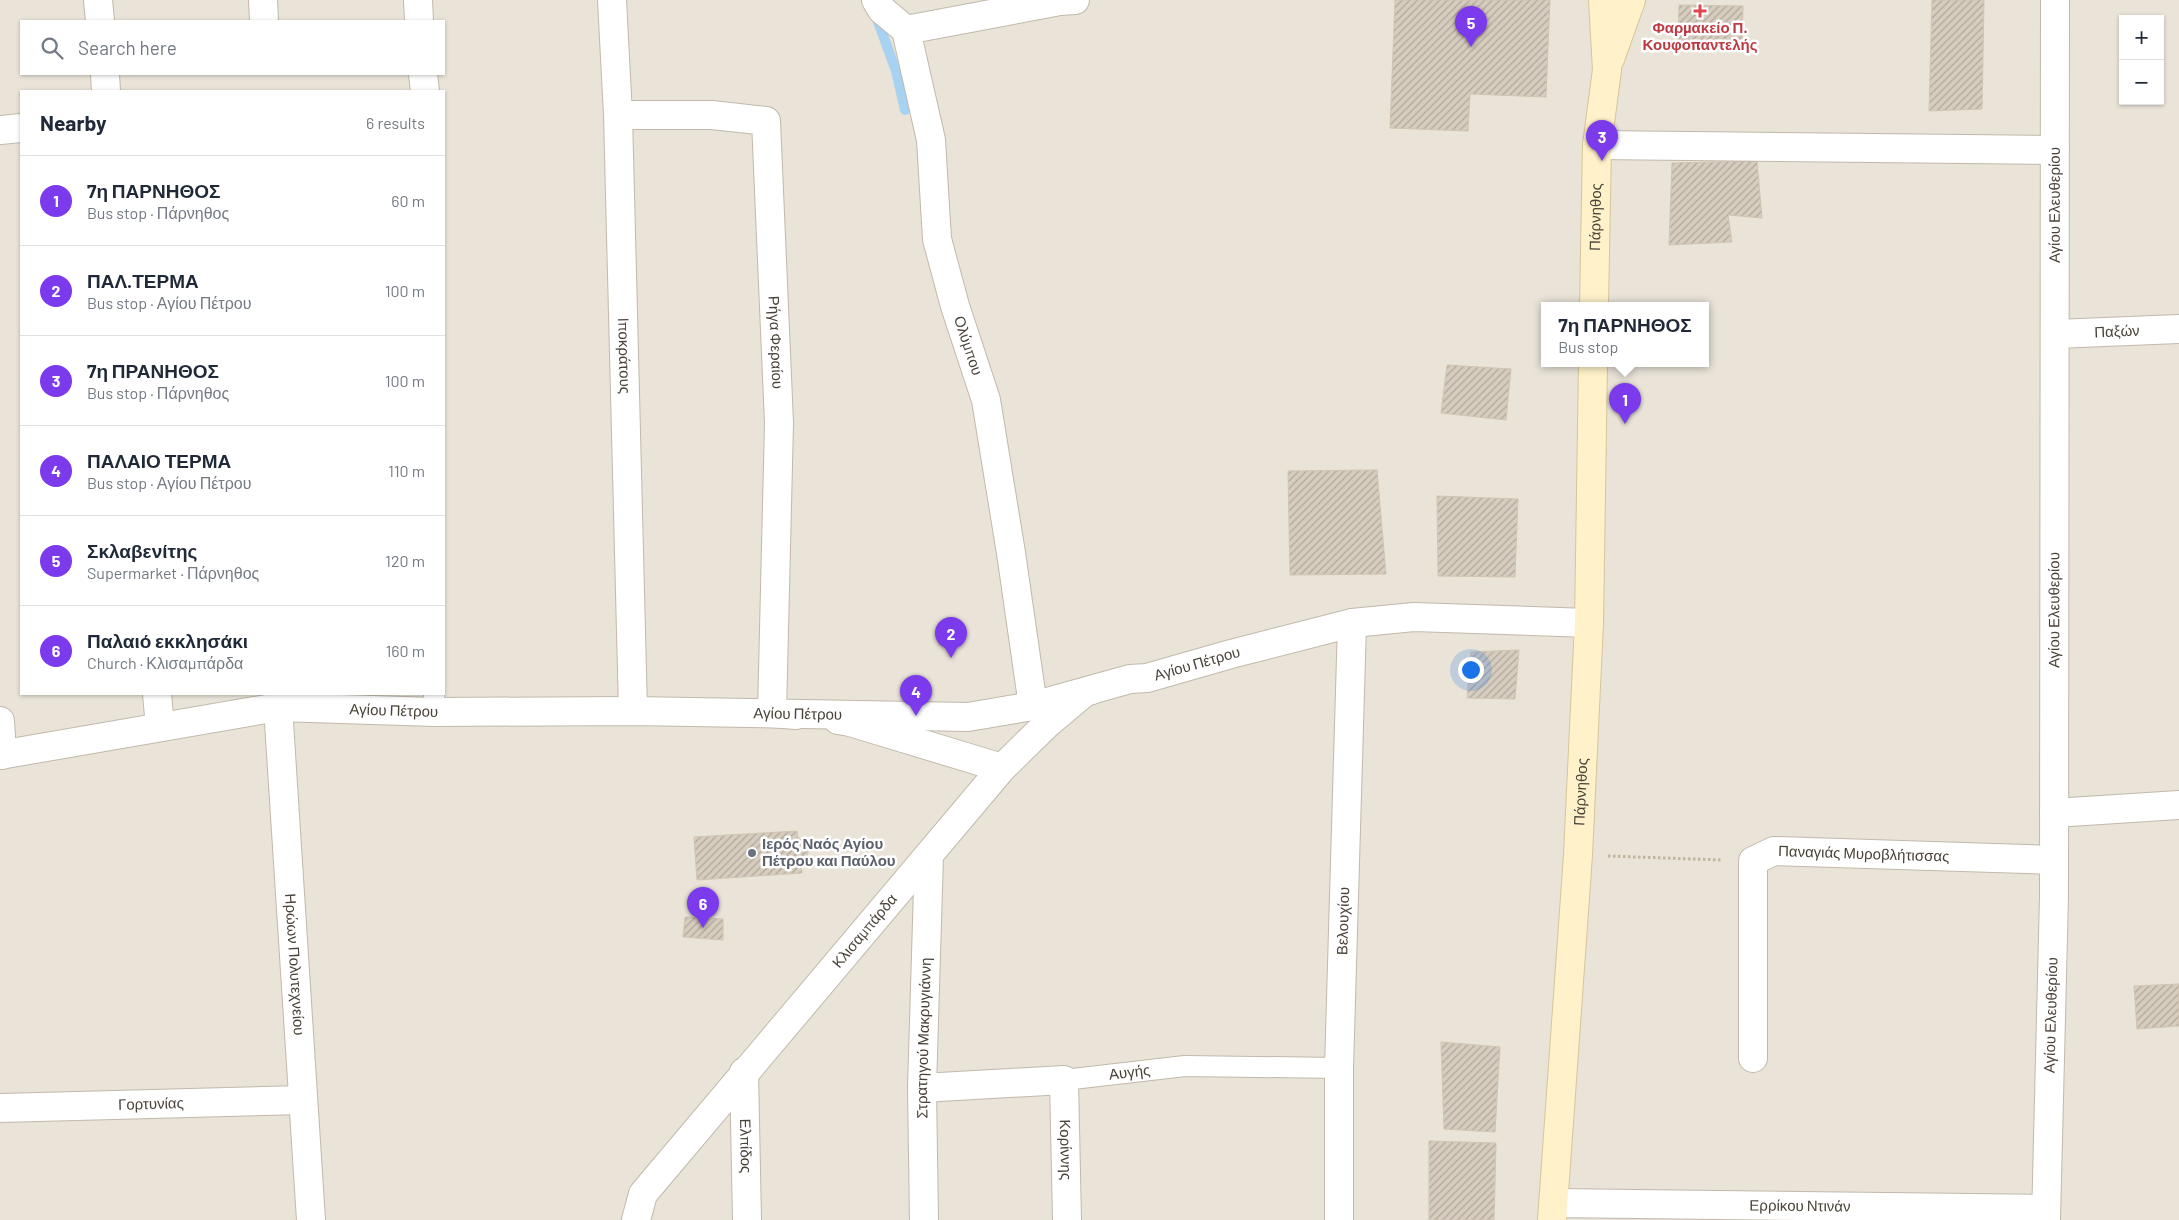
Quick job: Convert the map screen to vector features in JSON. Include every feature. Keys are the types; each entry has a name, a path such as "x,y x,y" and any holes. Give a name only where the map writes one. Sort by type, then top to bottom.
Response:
{"main road":[{"name":"Πάρνηθος","path":"1594,302 1597,145 1607,70 1603,0"},
{"name":"Πάρνηθος","path":"1607,70 1631,0"},
{"name":"Πάρνηθος","path":"1553,1212 1578,854 1589,624 1593,367"}],"street":[{"path":"98,0 100,20"},
{"path":"263,0 264,20"},
{"path":"418,0 419,20"},
{"name":"Ιποκράτους","path":"612,0 618,115 633,711"},
{"path":"876,0 882,10 906,30 1060,1 1075,0"},
{"name":"Αγίου Ελευθερίου","path":"2046,1214 2054,860 2056,0"},
{"name":"Ολύμπου","path":"906,30 931,140 937,239 955,306 986,400 1033,706"},
{"path":"105,75 106,90"},
{"path":"424,75 425,90"},
{"name":"Ρήγα Φεραίου","path":"618,115 712,115 766,121 779,423 772,713"},
{"path":"0,130 20,128"},
{"path":"1597,145 2055,150"},
{"name":"Παξών","path":"2055,334 2179,329"},
{"name":"Αγίου Πέτρου","path":"1,755 278,707 434,703 633,711 968,717 1033,706 1130,679 1147,678 1352,623 1414,617 1589,624"},
{"name":"Βελουχίου","path":"1339,1220 1339,1068 1352,623"},
{"name":"Κλισαμπάρδα","path":"636,1220 643,1194 1002,768 1085,692 1130,679"},
{"path":"157,695 160,727"},
{"name":"Ηρώων Πολυτεχνείου","path":"278,707 311,1220"},
{"path":"772,713 850,722 1002,768"},
{"path":"0,721 1,755"},
{"path":"2054,813 2179,805"},
{"name":"Παναγιάς Μυροβλήτισσας","path":"1753,861 1774,851 2054,860"},
{"name":"Στρατηγού Μακρυγιάννη","path":"924,1220 922,1088 929,855"},
{"path":"1753,861 1753,1058"},
{"name":"Ελπίδος","path":"744,1072 747,1220"},
{"name":"Αυγής","path":"922,1088 1064,1080"},
{"name":"Κορίννης","path":"1064,1080 1066,1220"},
{"name":"Γορτυνίας","path":"0,1108 303,1100"},
{"name":"Ερρίκου Ντινάν","path":"1553,1212 2046,1214"}],"lane":[{"name":"Αυγής","path":"1064,1080 1185,1066 1339,1068"}],"path":[{"path":"1578,854 1753,861"}],"shaded area":[{"path":"0,0 2179,0 2179,1220 0,1220"}],"building":[{"path":"1395,0 1550,0 1546,97 1470,94 1468,131 1390,128"},
{"path":"1932,0 1984,0 1982,109 1929,111"},
{"path":"1679,5 1743,6 1742,44 1678,44"},
{"path":"1757,161 1762,218 1728,215 1732,242 1669,245 1672,163"},
{"path":"1447,365 1511,369 1506,420 1441,413"},
{"path":"1377,470 1386,574 1290,575 1288,471"},
{"path":"1437,496 1518,499 1515,577 1438,576"},
{"path":"1519,650 1515,699 1467,698 1471,652"},
{"name":"Ιερός Ναός Αγίου Πέτρου και Παύλου","path":"797,831 798,838 808,844 809,849 806,860 801,862 802,873 697,880 694,837"},
{"path":"685,917 723,919 723,940 683,937"},
{"path":"2179,984 2179,1026 2137,1029 2134,986"},
{"path":"1441,1042 1500,1047 1495,1132 1444,1129"},
{"path":"1429,1141 1496,1143 1494,1220 1429,1220"}],"waterway":[{"path":"876,16 896,71 905,110"}],"place":[{"name":"Φαρμακείο Π. Κουφοπαντελής","path":"1700,11"},
{"name":"Σκλαβενίτης","path":"1471,47"},
{"name":"7η ΠΡΑΝΗΘΟΣ","path":"1602,161"},
{"name":"7η ΠΑΡΝΗΘΟΣ","path":"1625,424"},
{"name":"ΠΑΛ.ΤΕΡΜΑ","path":"951,658"},
{"name":"ΠΑΛΑΙΟ ΤΕΡΜΑ","path":"916,716"},
{"name":"Ιερός Ναός Αγίου Πέτρου και Παύλου","path":"752,853"},
{"name":"Παλαιό εκκλησάκι","path":"703,928"}]}
